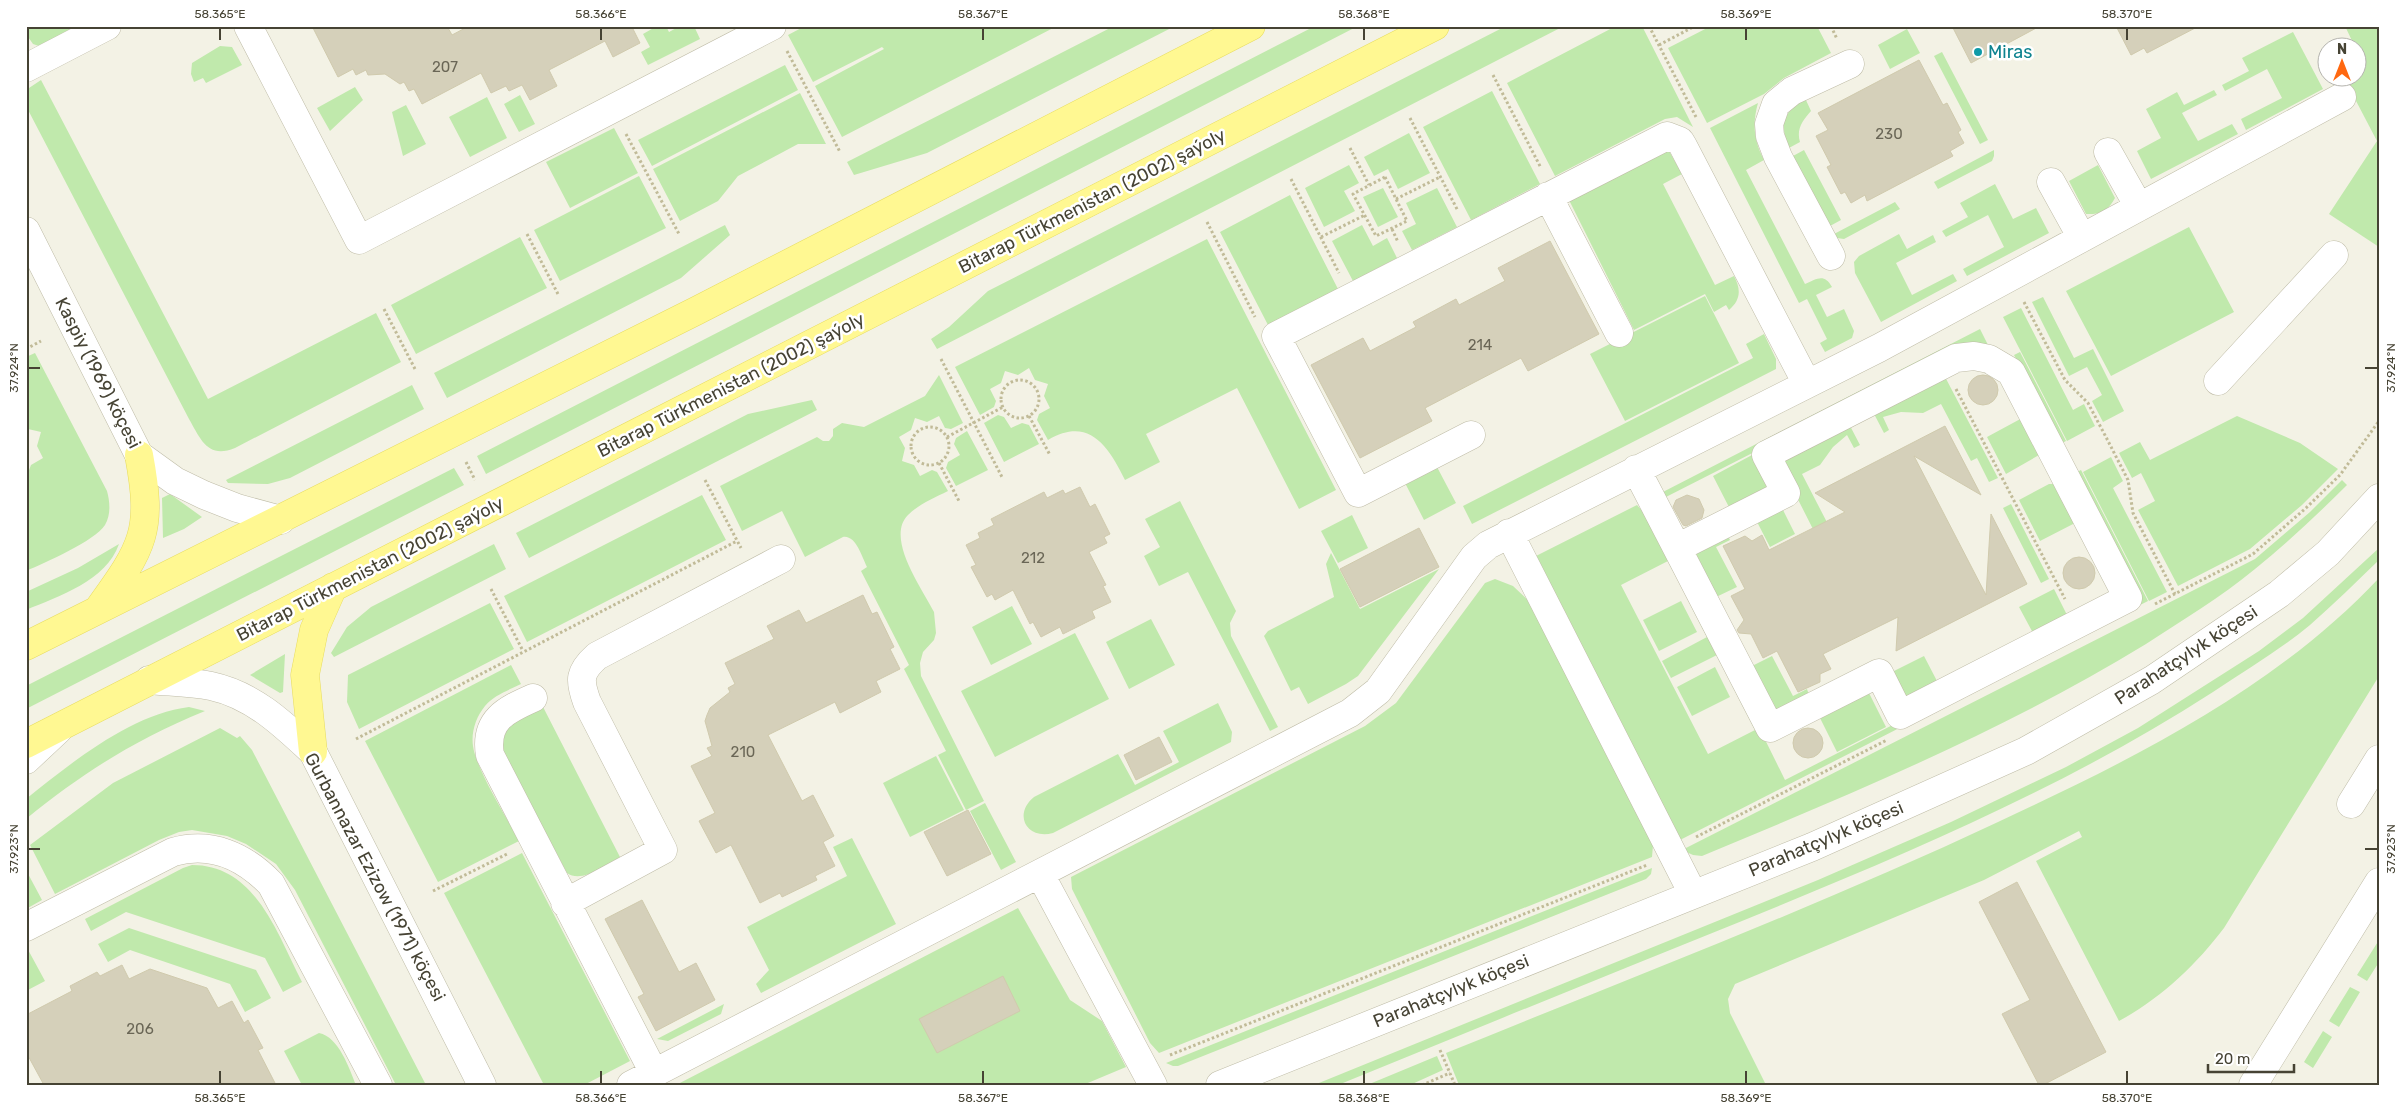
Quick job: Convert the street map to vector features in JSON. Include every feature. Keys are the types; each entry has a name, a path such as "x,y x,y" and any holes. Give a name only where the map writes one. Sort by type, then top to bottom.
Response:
{"main road":[{"path":"29,644 280,520 704,306 1251,26"},
{"name":"Bitarap Türkmenistan (2002) şaýoly","path":"26,744 1435,26"},
{"path":"96,612 128,569 144,531 145,488 139,455"},
{"path":"313,752 305,675 314,630 333,587"}],"street":[{"path":"26,68 107,26"},
{"path":"248,26 360,240 772,26"},
{"path":"1831,256 1778,157 1770,136 1769,124 1776,104 1792,90 1850,64"},
{"path":"533,698 503,714 496,721 489,738 490,755 566,903 642,1079 1350,713 1378,691 1474,557 1488,544 1806,384 2082,238 2342,97"},
{"path":"1470,435 1358,493 1276,336 1667,136 1680,141 1806,384"},
{"path":"2108,152 2139,207"},
{"path":"2051,182 2082,238"},
{"path":"1551,195 1619,333"},
{"name":"Kaspiy (1969) köçesi","path":"26,230 139,455 175,481 204,495 238,508 280,520"},
{"path":"2218,381 2334,255"},
{"path":"1636,469 1770,728 1879,673 1900,714 2128,598 2011,372 1989,359 1965,356 1943,364 1766,455 1786,492 1677,548"},
{"name":"Parahatçylyk köçesi","path":"1220,1085 1812,847 2026,751 2152,680 2280,594 2328,553 2379,498"},
{"path":"1509,534 1693,894"},
{"path":"566,903 664,850 587,702 581,685 584,668 598,656 781,558"},
{"name":"Gurbannazar Ezizow (1971) köçesi","path":"149,680 211,686 250,700 283,725 313,752 482,1085"},
{"path":"26,760 65,723"},
{"path":"2351,804 2379,759"},
{"path":"26,926 173,852 187,848 200,848 228,853 260,872 271,884 378,1085"},
{"path":"1040,874 1153,1085"},
{"path":"2253,1085 2379,882"}],"path":[{"path":"1659,45 1695,26"},
{"path":"787,50 840,152"},
{"path":"1493,75 1551,195"},
{"path":"613,109 679,234"},
{"path":"1410,118 1470,236"},
{"path":"1350,148 1369,185"},
{"path":"1385,177 1407,220 1376,236 1353,194 1369,185 1385,177"},
{"path":"1396,199 1440,177"},
{"path":"1291,179 1352,298"},
{"path":"1321,237 1365,215"},
{"path":"1207,222 1262,329 1276,336"},
{"path":"527,234 559,296"},
{"path":"2011,276 2065,380 2088,402 2128,480 2133,513 2175,594"},
{"path":"384,309 415,369"},
{"path":"26,349 41,341"},
{"path":"941,359 1002,479"},
{"path":"1943,364 2078,624"},
{"path":"1020,379 1030,382 1037,390 1039,399 1036,409 1029,416 1019,418 1009,415 1002,407 1000,398 1003,388 1010,381 1020,379"},
{"path":"947,437 1002,407"},
{"path":"1029,416 1050,455"},
{"path":"930,427 940,430 947,437 949,446 946,456 939,463 929,465 919,462 912,454 910,445 920,428 930,427"},
{"path":"466,462 475,480"},
{"path":"939,463 959,501"},
{"path":"705,480 754,573"},
{"path":"356,739 737,541"},
{"path":"492,589 524,651"},
{"path":"434,891 533,840"},
{"path":"1162,1058 1652,863"},
{"path":"1440,1050 1455,1085"},
{"path":"1422,1085 1450,1073"}],"green space":[{"path":"26,26 78,26 39,46 33,44 26,34"},
{"path":"657,26 666,26 669,32 680,26 694,26 700,39 648,65 641,52 650,47 643,34"},
{"path":"805,26 1057,26 842,137 815,86 884,49 882,47 813,82 788,35"},
{"path":"1114,26 1175,26 927,153 854,175 847,162"},
{"path":"1315,26 1358,26 486,474 477,456"},
{"path":"1506,26 1564,26 937,349 931,339 949,327 988,291"},
{"path":"1616,26 1642,26 1693,127 1677,117 1665,119 1555,176 1507,83"},
{"path":"1711,26 1817,26 1831,53 1784,78 1764,94 1707,123 1668,48"},
{"path":"2345,26 2379,26 2379,247 2329,214 2377,141 2349,88 2368,88 2368,38 2351,38"},
{"path":"1907,29 1920,53 1890,69 1878,45"},
{"path":"2293,32 2318,80 2318,88 2323,89 2246,130 2241,119 2282,98 2267,69 2225,91 2222,85 2249,71 2242,58"},
{"path":"220,46 232,47 242,65 206,83 203,78 194,82 191,74 192,63"},
{"path":"1942,52 1988,140 1980,144 1934,56"},
{"path":"785,65 798,90 652,166 638,140"},
{"path":"41,80 208,399 376,313 401,362 235,448 218,451 206,446 189,419 26,106 26,90"},
{"path":"355,87 363,100 330,131 317,108"},
{"path":"2214,90 2217,95 2182,113 2198,141 2232,124 2238,134 2151,179 2137,151 2161,138 2146,109 2177,92 2184,105"},
{"path":"1492,91 1540,184 1471,220 1423,127"},
{"path":"800,93 826,144 798,144 738,176 718,201 680,221 653,169"},
{"path":"520,95 535,124 519,132 504,104"},
{"path":"487,97 507,138 470,157 449,117"},
{"path":"1805,98 1811,111 1803,121 1800,129 1800,142 1789,148 1784,132 1785,119 1792,109"},
{"path":"1758,103 1755,132 1764,160 1746,170 1805,284 1820,278 1826,280 1832,287 1816,295 1827,317 1844,309 1854,331 1852,338 1825,352 1820,343 1827,339 1807,299 1799,303 1710,128"},
{"path":"406,105 426,144 403,156 392,112"},
{"path":"614,128 638,173 570,208 546,162"},
{"path":"1409,133 1430,173 1398,189 1388,169 1374,176 1364,157"},
{"path":"1660,149 1669,151 1682,174 1663,184 1715,285 1734,276 1739,294 1736,302 1729,310 1726,305 1714,312 1705,294 1634,330 1570,202 1571,196"},
{"path":"1804,150 1841,220 1830,226 1793,156"},
{"path":"1994,150 1992,161 1938,189 1934,182"},
{"path":"1349,165 1359,183 1344,191 1355,211 1324,227 1305,188"},
{"path":"2098,165 2115,198 2110,206 2103,211 2095,214 2086,214 2069,181"},
{"path":"639,176 666,228 560,281 534,230"},
{"path":"1995,184 2013,219 2036,208 2049,233 1967,276 1963,269 2004,247 1988,215 1946,237 1942,231 1968,217 1960,203"},
{"path":"1383,188 1398,217 1378,227 1363,197"},
{"path":"1437,188 1457,227 1412,250 1402,231 1416,224 1406,203"},
{"path":"1290,195 1338,289 1268,325 1220,232"},
{"path":"1895,202 1900,209 1844,239 1837,238 1834,234"},
{"path":"725,225 730,235 681,278 447,398 434,373"},
{"path":"1362,225 1373,246 1387,238 1397,258 1353,281 1332,241"},
{"path":"2189,227 2234,312 2111,376 2066,291"},
{"path":"1899,234 1907,249 1933,235 1936,242 1896,263 1912,295 1953,274 1957,281 1881,322 1855,273 1854,262 1859,256"},
{"path":"520,237 547,288 416,354 391,305"},
{"path":"1207,239 1336,490 1299,509 1237,388 1146,434 1160,462 1125,480 1112,456 1096,438 1086,433 1075,431 1062,433 1048,440 1037,420 1039,414 1050,408 1044,396 1048,384 1035,380 1029,368 1018,375 1005,371 1001,383 990,389 996,401 994,407 980,415 955,367"},
{"path":"1705,296 1739,363 1625,421 1590,354"},
{"path":"2043,297 2074,358 2093,349 2124,411 2103,422 2092,401 2102,395 2087,367 2069,376 2032,302"},
{"path":"2021,308 2073,410 2084,404 2095,426 2067,441 2003,317"},
{"path":"1980,329 1991,351 1955,350 1662,499 1659,494"},
{"path":"1764,334 1776,359 1776,369 1472,524 1463,506 1753,358 1746,344"},
{"path":"2020,352 2066,441 2060,444 2014,355"},
{"path":"35,353 107,491 109,508 105,525 91,538 26,571 26,478 31,465 43,458 37,446 41,432 28,429 26,426 26,357"},
{"path":"1943,373 1998,478 1989,482 1977,458 1971,461 1941,404 1923,413 1901,412 1883,417 1889,430 1884,433 1872,410"},
{"path":"939,375 963,423 951,429 945,428 939,416 927,422 915,418 911,430 899,437 905,448 902,461 914,465 920,476 932,470 937,472 948,491 912,511 902,525 901,536 903,549 914,577 934,612 936,633 934,640 923,652 920,663 921,676 984,801 966,810 938,755 946,751 904,669 909,665 861,571 867,567 852,539 843,537 805,557 782,511 742,531 720,486 817,437 823,441 829,441 833,436 833,429 842,423 864,427 925,396"},
{"path":"412,385 424,409 290,478 268,484 228,483 226,480"},
{"path":"812,400 817,410 529,558 516,533 748,414"},
{"path":"998,415 1004,417 1011,428 1022,423 1029,425 1039,444 1004,462 984,423"},
{"path":"2237,416 2300,443 2338,469 2302,505 2250,549 2178,586 2138,510 2155,501 2141,473 2132,478 2119,453 2140,442 2150,460"},
{"path":"2024,417 2039,455 2006,474 1987,437"},
{"path":"1848,422 1860,445 1854,448 1847,435 1833,447 1820,465 1802,474 1832,532 1818,539 1777,458"},
{"path":"967,431 988,470 956,486 946,468 948,462 960,455 954,444 956,438"},
{"path":"1752,455 1766,483 1767,490 1731,511 1713,476"},
{"path":"2111,457 2123,481 2113,488 2167,592 2149,601 2083,472"},
{"path":"1437,467 1456,503 1424,520 1405,483"},
{"path":"454,468 464,485 26,709 26,686"},
{"path":"2081,470 2148,601 1680,840 1534,557 1637,505 1644,513 1692,596 1688,598 1668,561 1621,585 1708,754 1755,730 1734,689 1739,687 1785,780 2135,601 2075,473"},
{"path":"2342,480 2347,485 2291,539 2242,579 2174,626 2093,675 2039,705 1872,784 1702,856 1693,855 1682,850 2255,559 2310,512"},
{"path":"2049,484 2054,484 2077,522 2040,541 2019,500"},
{"path":"170,494 202,517 184,529 163,538 162,498"},
{"path":"702,495 726,540 527,642 504,596"},
{"path":"1180,501 1236,611 1230,623 1231,636 1278,727 1270,731 1188,572 1159,586 1144,556 1160,547 1145,519"},
{"path":"2011,504 2049,579 2041,583 2003,508"},
{"path":"1781,506 1795,534 1770,547 1755,518"},
{"path":"1352,515 1368,548 1338,563 1321,531"},
{"path":"1728,536 1730,540 1716,547 1737,587 1714,598 1693,554"},
{"path":"119,544 113,557 93,577 66,593 26,610 26,592 78,568"},
{"path":"494,544 506,569 334,657 331,653 347,627 371,607"},
{"path":"2379,548 2379,560 2319,617 2287,643 2157,726 2100,759 2042,789 1923,845 1742,921 1338,1085 1314,1085 1818,880 1951,822 2066,767 2138,728 2259,651 2303,618"},
{"path":"1331,553 1360,609 1439,569 1358,676 1308,704 1299,687 1291,691 1264,636 1268,631 1334,597 1326,564"},
{"path":"2379,578 2379,676 2224,928 2202,955 2163,992 2119,1021 2036,861 2082,837 2079,831 1984,880 1735,984 1728,999 1730,1013 1766,1085 1459,1085 1446,1053 1723,941 1930,853 2049,798 2150,746 2200,718 2295,654 2338,618"},
{"path":"1495,579 1513,586 1532,604 1653,845 1652,857 1159,1053 1150,1043 1072,889 1071,877 1365,726 1396,703 1485,583"},
{"path":"2054,589 2067,615 2033,633 2019,607"},
{"path":"1681,601 1697,632 1659,651 1643,620"},
{"path":"490,603 514,649 359,729 347,702 348,675"},
{"path":"1012,606 1032,644 991,665 972,627"},
{"path":"1691,606 1735,680 1731,682 1717,655 1671,678 1662,661 1707,637"},
{"path":"1151,619 1175,665 1129,689 1106,642"},
{"path":"1075,633 1109,699 995,757 961,691"},
{"path":"285,654 283,692 280,693 250,675"},
{"path":"1772,656 1793,696 1807,689 1809,695 1776,712 1752,666"},
{"path":"1924,656 1937,681 1903,699 1890,673"},
{"path":"511,665 521,684 497,696 485,706 475,725 473,746 475,756 493,794 519,841 438,882 365,741"},
{"path":"1715,667 1730,697 1692,716 1677,687"},
{"path":"1869,693 1886,727 1837,752 1820,718"},
{"path":"541,703 620,857 587,875 573,876 567,873 499,744 505,722"},
{"path":"1218,703 1232,732 1231,742 1053,833 1036,833 1026,824 1024,811 1034,797 1118,754 1135,785 1179,762 1163,731"},
{"path":"189,707 205,711 156,733 111,758 69,786 26,819 26,799 82,756 145,719 167,711"},
{"path":"220,728 237,738 240,736 252,750 426,1085 396,1085 295,890 276,864 246,844 227,836 192,830 179,832 159,840 55,894 30,845 113,783"},
{"path":"936,756 964,810 910,837 883,783"},
{"path":"985,803 1016,862 1001,870 970,811"},
{"path":"852,838 896,924 761,993 756,984 769,970 747,927 847,876 833,847"},
{"path":"522,853 630,1061 584,1085 544,1085 444,893"},
{"path":"192,865 214,868 233,877 248,889 262,906 273,924 302,982 283,992 265,958 126,912 91,931 85,919"},
{"path":"1652,868 1651,874 1646,879 1178,1066 1166,1063"},
{"path":"26,870 42,900 26,909"},
{"path":"1018,908 1070,1000 1102,1021 1126,1067 1083,1085 676,1085"},
{"path":"129,928 256,970 271,998 245,1012 230,984 130,950 108,962 98,944"},
{"path":"2379,940 2379,962 2367,981 2357,975"},
{"path":"26,946 45,981 26,991"},
{"path":"2350,987 2360,992 2339,1027 2329,1021"},
{"path":"724,1004 721,1014 668,1041 657,1039"},
{"path":"2323,1031 2332,1037 2313,1068 2304,1062"},
{"path":"319,1033 332,1040 338,1047 356,1085 302,1085 284,1051"},
{"path":"1437,1056 1443,1070 1410,1085 1367,1085"}],"building":[{"path":"312,26 447,26 452,35 469,26 634,26 632,27 640,43 613,57 605,41 549,70 557,86 530,100 522,85 509,91 506,86 491,93 481,73 422,104 414,89 409,91 404,82 400,84 385,74 368,75 366,70 356,75 353,69 338,77"},
{"name":"Miras","path":"1952,26 2040,26 1971,63"},
{"path":"2116,26 2199,26 2147,53 2144,48 2131,55"},
{"path":"1919,60 1943,105 1947,103 1961,130 1958,132 1964,143 1950,151 1953,156 1867,201 1865,195 1851,203 1845,192 1841,194 1827,167 1831,165 1816,136 1828,130 1818,113"},
{"path":"1550,241 1599,334 1528,371 1521,358 1425,408 1432,421 1360,458 1311,365 1363,338 1370,351 1416,327 1413,322 1456,299 1459,305 1505,281 1498,268"},
{"path":"1983,375 1994,379 1998,390 1994,401 1983,405 1972,401 1968,390 1972,379"},
{"path":"1945,426 1981,495 1914,456 1986,595 1991,514 2027,584 1896,651 1898,617 1823,654 1831,669 1820,674 1820,682 1798,692 1777,651 1763,658 1751,634 1739,633 1737,630 1744,620 1731,596 1745,589 1723,546 1745,536 1752,541 1762,535 1769,550 1845,512 1815,493"},
{"path":"1080,487 1090,507 1095,504 1110,534 1104,537 1107,543 1089,552 1106,585 1103,586 1111,602 1092,611 1095,618 1063,634 1060,627 1041,637 1033,622 1030,624 1013,590 995,600 992,594 987,597 971,567 976,565 966,545 980,538 978,533 994,525 991,519 1044,492 1047,498 1063,490 1065,494"},
{"path":"1687,495 1699,499 1704,510 1702,518 1686,526 1683,525 1673,507 1676,500"},
{"path":"1419,528 1439,567 1360,607 1340,569"},
{"path":"2079,557 2090,562 2095,573 2090,584 2079,589 2068,584 2063,573 2068,562"},
{"path":"863,595 872,614 877,612 894,647 890,649 900,669 876,681 881,692 840,713 835,702 768,735 802,801 813,795 834,836 823,842 835,866 815,876 817,880 782,897 780,893 760,903 731,845 716,853 699,821 715,813 691,766 712,756 707,748 712,746 705,721 707,715 710,708 730,692 728,688 735,684 725,663 774,639 767,626 799,610 806,623"},
{"path":"1808,728 1819,732 1823,743 1819,754 1808,758 1797,754 1793,743 1797,732"},
{"path":"1159,737 1172,762 1136,780 1124,755"},
{"path":"968,810 991,854 947,876 924,832"},
{"path":"2017,882 2106,1052 2043,1085 2039,1085 2002,1014 2030,1000 1979,902"},
{"path":"642,900 679,972 696,963 715,1000 656,1031 638,997 644,994 605,919"},
{"path":"122,965 129,979 150,969 207,988 218,1008 232,1001 244,1023 248,1020 263,1048 258,1050 276,1085 44,1085 26,1052 26,1015 72,991 70,986 97,972 100,976"},
{"path":"1003,976 1020,1011 937,1053 919,1019"}],"place":[{"name":"Miras","path":"1978,52"}]}
